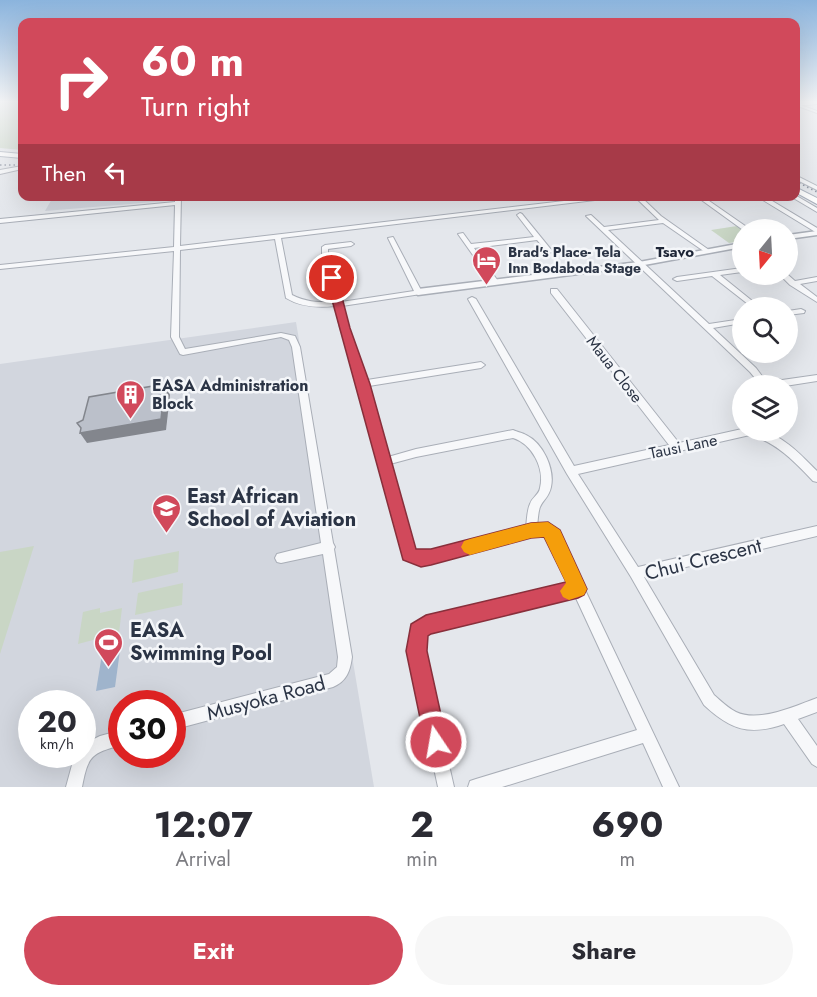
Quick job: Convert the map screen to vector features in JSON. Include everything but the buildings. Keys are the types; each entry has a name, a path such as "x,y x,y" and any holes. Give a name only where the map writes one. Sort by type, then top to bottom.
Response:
{"main road":[{"path":"0,154 18,157"},
{"path":"0,160 18,158"},
{"path":"800,192 817,201"},
{"path":"800,199 817,208"}],"street":[{"path":"0,172 18,169"},
{"path":"800,180 817,188"},
{"path":"0,221 170,201"},
{"path":"176,249 178,201"},
{"path":"0,267 176,249 584,201"},
{"path":"642,201 664,221 707,251"},
{"path":"705,201 732,219"},
{"path":"767,201 817,232"},
{"path":"520,215 550,252"},
{"path":"589,216 753,370 755,375"},
{"path":"602,229 664,221"},
{"path":"798,235 817,232"},
{"path":"461,234 494,281"},
{"path":"278,237 289,296 292,300 309,305 338,304 494,281 639,264 732,248"},
{"path":"391,238 418,292"},
{"path":"471,246 538,238"},
{"path":"351,244 324,248 338,304 364,384 409,555 431,557 531,531 548,530 554,535 671,787"},
{"name":"Musyoka Road","path":"176,249 175,337 183,352 281,334 292,338 296,347 345,657 343,670 333,680 186,719"},
{"path":"677,279 732,271"},
{"path":"714,274 744,297"},
{"path":"798,282 817,279"},
{"path":"796,285 817,300"},
{"name":"Maua Close","path":"554,291 676,447"},
{"path":"472,299 571,471 635,573"},
{"path":"707,327 732,323"},
{"path":"364,384 481,365"},
{"path":"798,381 817,378"},
{"path":"383,462 416,453 513,434 524,435 533,442 545,469 546,478 546,493 535,504 531,531"},
{"name":"Tausi Lane","path":"571,471 732,435"},
{"name":"Tausi Lane","path":"774,441 787,449 817,478"},
{"name":"Chui Crescent","path":"787,715 750,725 737,723 721,713 709,700 635,573 817,531"},
{"path":"281,558 329,547"},
{"path":"446,787 416,651 418,631 426,625 578,589"},
{"path":"817,705 787,715 817,759"},
{"path":"476,787 645,735"},
{"path":"74,787 79,762 85,753 93,745 108,741"}],"shaded area":[{"path":"51,201 166,201 45,211"},
{"name":"East African School of Aviation","path":"296,322 374,787 0,787 0,364"}],"green space":[{"path":"0,139 18,139 18,150 0,148"},
{"path":"732,227 732,243 729,243 711,230"},
{"path":"34,546 0,654 0,552"},
{"path":"179,551 178,572 132,583 134,560"},
{"path":"183,583 182,605 135,615 138,593"},
{"path":"100,608 100,613 122,608 119,633 78,644 83,612"}],"water":[{"name":"EASA Swimming Pool","path":"121,643 115,687 96,691 103,648"}],"railway":[{"path":"0,165 18,165"},
{"path":"800,184 817,192"}],"slow traffic":[{"path":"470,547 531,531 548,530 554,535 578,589 569,591"}],"place":[{"name":"Brad's Place- Tela Inn Bodaboda Stage","path":"487,286"},
{"name":"EASA Administration Block","path":"131,420"},
{"name":"East African School of Aviation","path":"166,534"},
{"name":"EASA Swimming Pool","path":"109,668"}],"district":[{"name":"Tsavo","path":"675,252"}],"route":[{"path":"332,278 344,328 364,384 409,555 421,559 531,531 548,530 554,535 578,589 426,625 418,631 416,651 436,742"}]}
